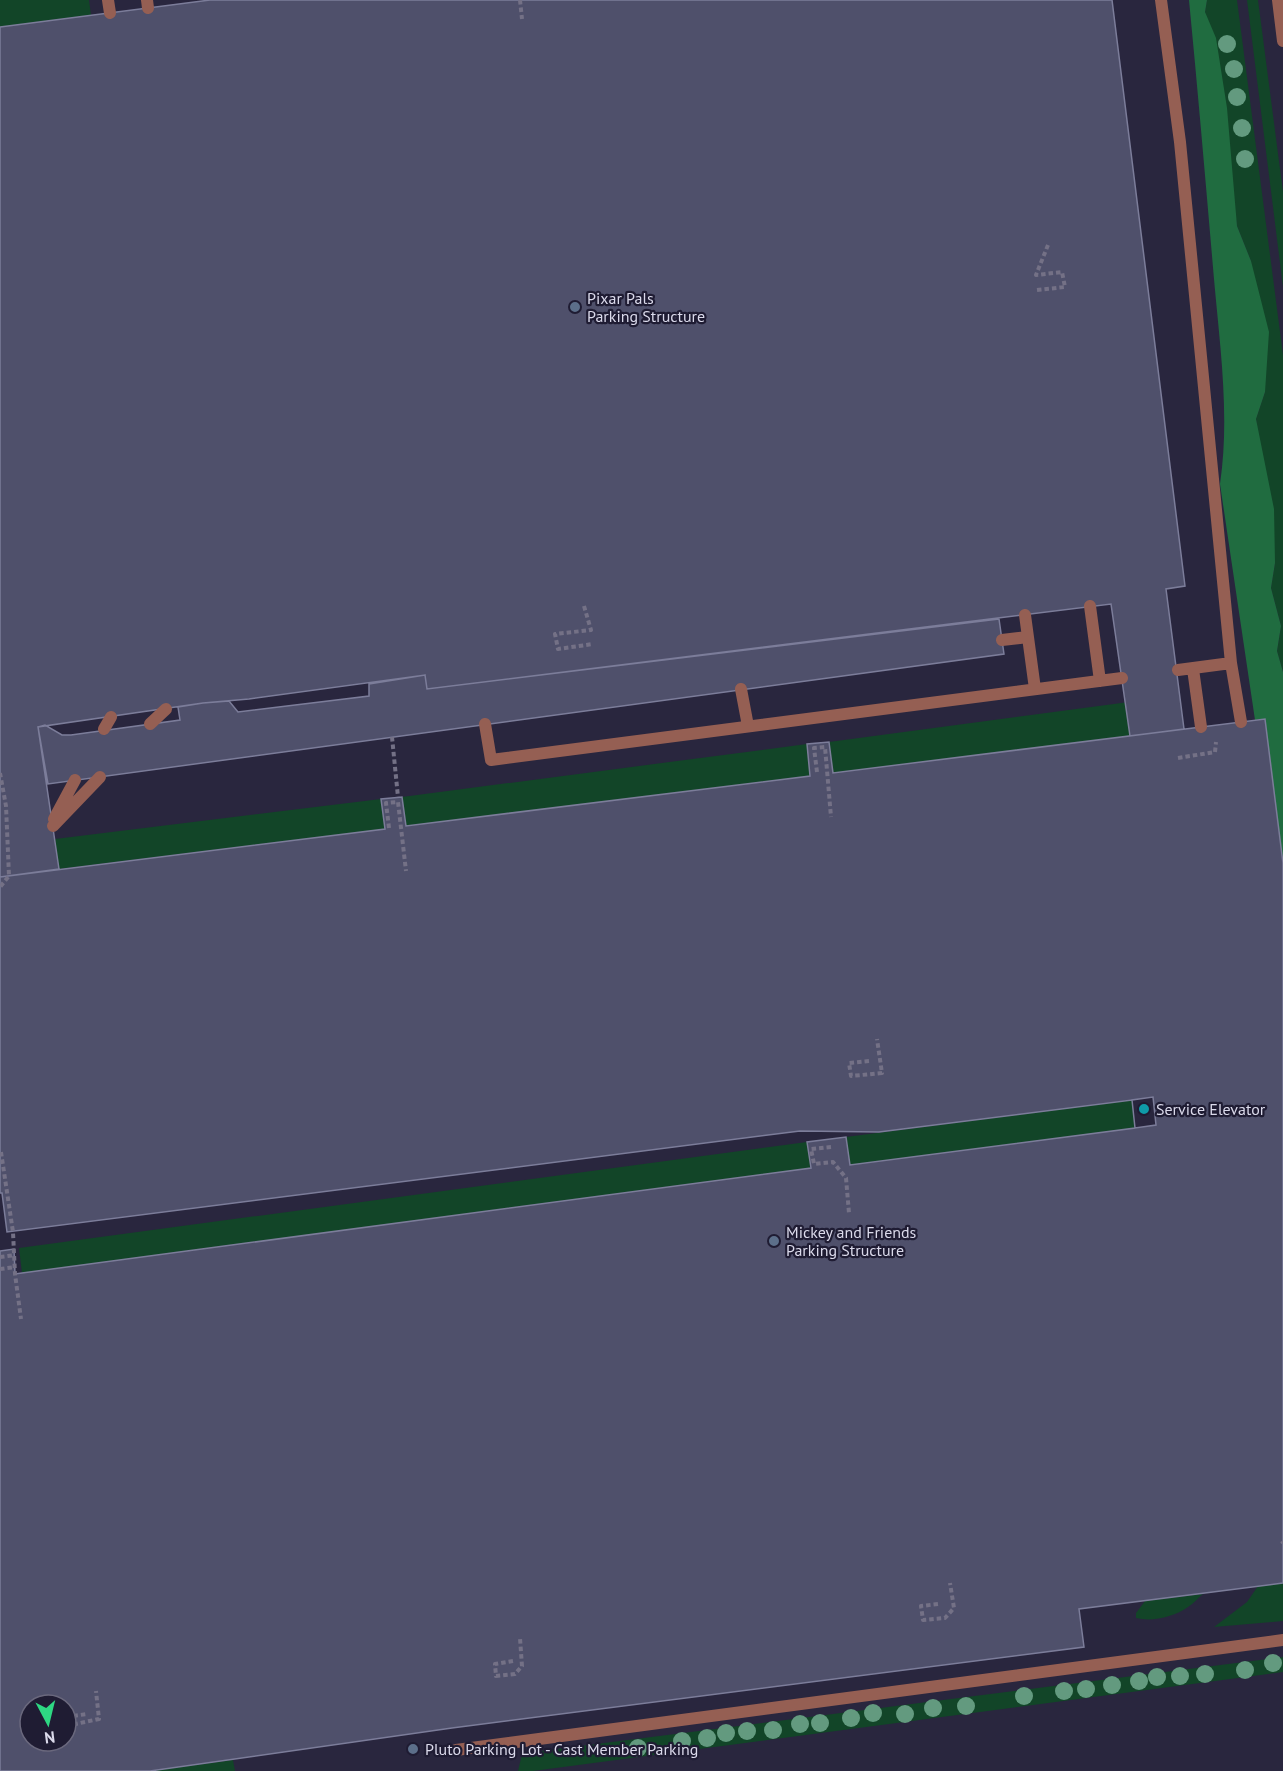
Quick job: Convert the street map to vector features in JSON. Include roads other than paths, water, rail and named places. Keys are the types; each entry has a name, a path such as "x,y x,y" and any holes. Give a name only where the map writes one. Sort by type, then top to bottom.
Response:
{"street":[{"path":"108,0 110,13"},
{"path":"1161,0 1180,142 1231,663 1240,722"},
{"path":"1278,0 1283,41"},
{"path":"1090,606 1100,681"},
{"path":"1025,615 1035,689"},
{"path":"1002,640 1028,637"},
{"path":"1178,670 1231,663"},
{"path":"1193,669 1201,727"},
{"path":"485,724 491,760 1122,678"},
{"path":"741,690 748,726"},
{"path":"150,724 166,709"},
{"path":"104,729 111,717"},
{"path":"75,780 53,824 100,777"},
{"path":"456,1750 1283,1640"}],"place":[{"name":"Pixar Pals Parking Structure","path":"575,307"},
{"name":"Service Elevator","path":"1144,1109"},
{"name":"Mickey and Friends Parking Structure","path":"774,1241"},
{"name":"Pluto Parking Lot - Cast Member Parking","path":"413,1749"}]}
